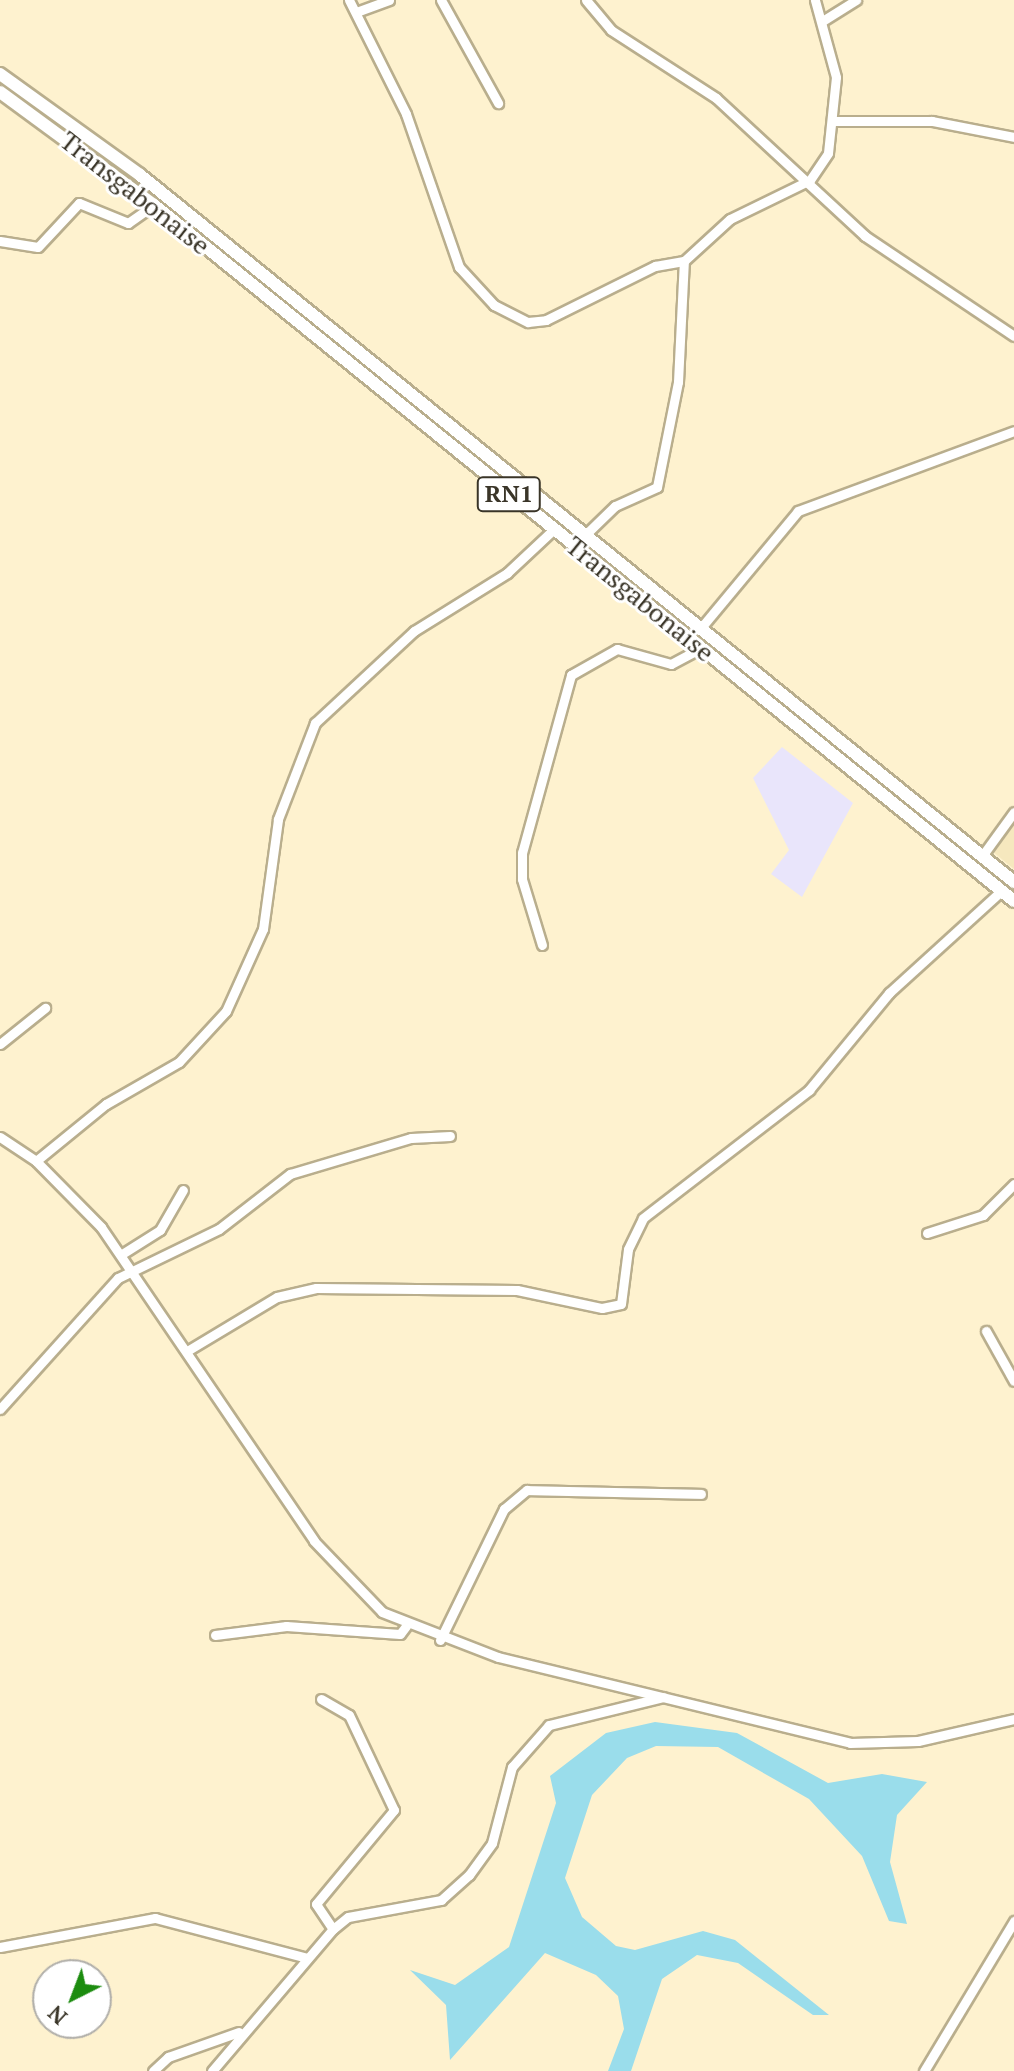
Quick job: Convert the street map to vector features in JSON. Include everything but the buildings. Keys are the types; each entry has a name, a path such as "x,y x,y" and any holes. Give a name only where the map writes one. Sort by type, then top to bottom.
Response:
{"highway":[{"name":"Transgabonaise","path":"0,74 140,175 1014,882"},
{"name":"Transgabonaise","path":"0,92 154,205 1014,901"}],"street":[{"path":"349,0 359,11 406,114 459,267 494,305 528,322 546,320 655,266 684,261 730,219 810,180 828,153 834,121 836,77 824,20 815,0"},
{"path":"359,11 389,0"},
{"path":"441,0 498,103"},
{"path":"586,0 611,30 716,98 810,180 865,236 1014,336"},
{"path":"824,20 856,0"},
{"path":"834,121 932,121 1014,137"},
{"path":"0,241 38,247 79,203 128,223 154,205"},
{"path":"584,536 615,506 657,487 680,367 684,261"},
{"path":"700,629 798,511 1014,431"},
{"path":"36,1161 106,1104 179,1062 226,1011 263,929 278,819 315,723 414,631 507,573 554,529"},
{"path":"542,945 522,879 522,853 571,675 617,649 671,664 701,648"},
{"path":"982,856 1014,812"},
{"path":"187,1351 277,1297 316,1288 517,1290 602,1308 621,1304 628,1249 643,1218 809,1090 889,993 1001,891"},
{"path":"0,1044 45,1008"},
{"path":"0,1409 99,1292 219,1229 290,1174 411,1138 450,1136"},
{"path":"0,1137 36,1161 122,1254 330,1563 371,1604 406,1626 440,1640 850,1743 930,1739 1014,1719"},
{"path":"927,1233 983,1215 1014,1184"},
{"path":"122,1254 160,1230 183,1190"},
{"path":"986,1331 1014,1381"},
{"path":"440,1640 504,1509 527,1490 701,1494"},
{"path":"215,1635 286,1626 400,1634 406,1626"},
{"path":"212,2071 242,2031 333,1929 348,1917 441,1900 469,1875 492,1843 512,1767 549,1725 667,1696"},
{"path":"321,1699 349,1715 394,1810 316,1904 333,1929"},
{"path":"0,1947 155,1918 307,1958"},
{"path":"924,2071 1014,1921"},
{"path":"153,2071 168,2057 242,2031"}],"shaded area":[{"path":"782,747 853,803 802,897 771,874 789,850 753,778"},
{"path":"1014,820 1014,869 992,851"}],"water":[{"path":"655,1722 737,1733 828,1783 882,1774 927,1782 897,1815 890,1862 907,1924 889,1921 862,1856 809,1799 718,1747 656,1746 627,1758 592,1795 565,1878 582,1917 616,1946 635,1950 703,1931 735,1940 829,2015 813,2015 738,1963 697,1955 662,1979 631,2071 608,2071 624,2029 618,1996 596,1975 545,1953 450,2060 446,2005 410,1970 455,1985 509,1947 556,1803 550,1776 606,1733"}]}
